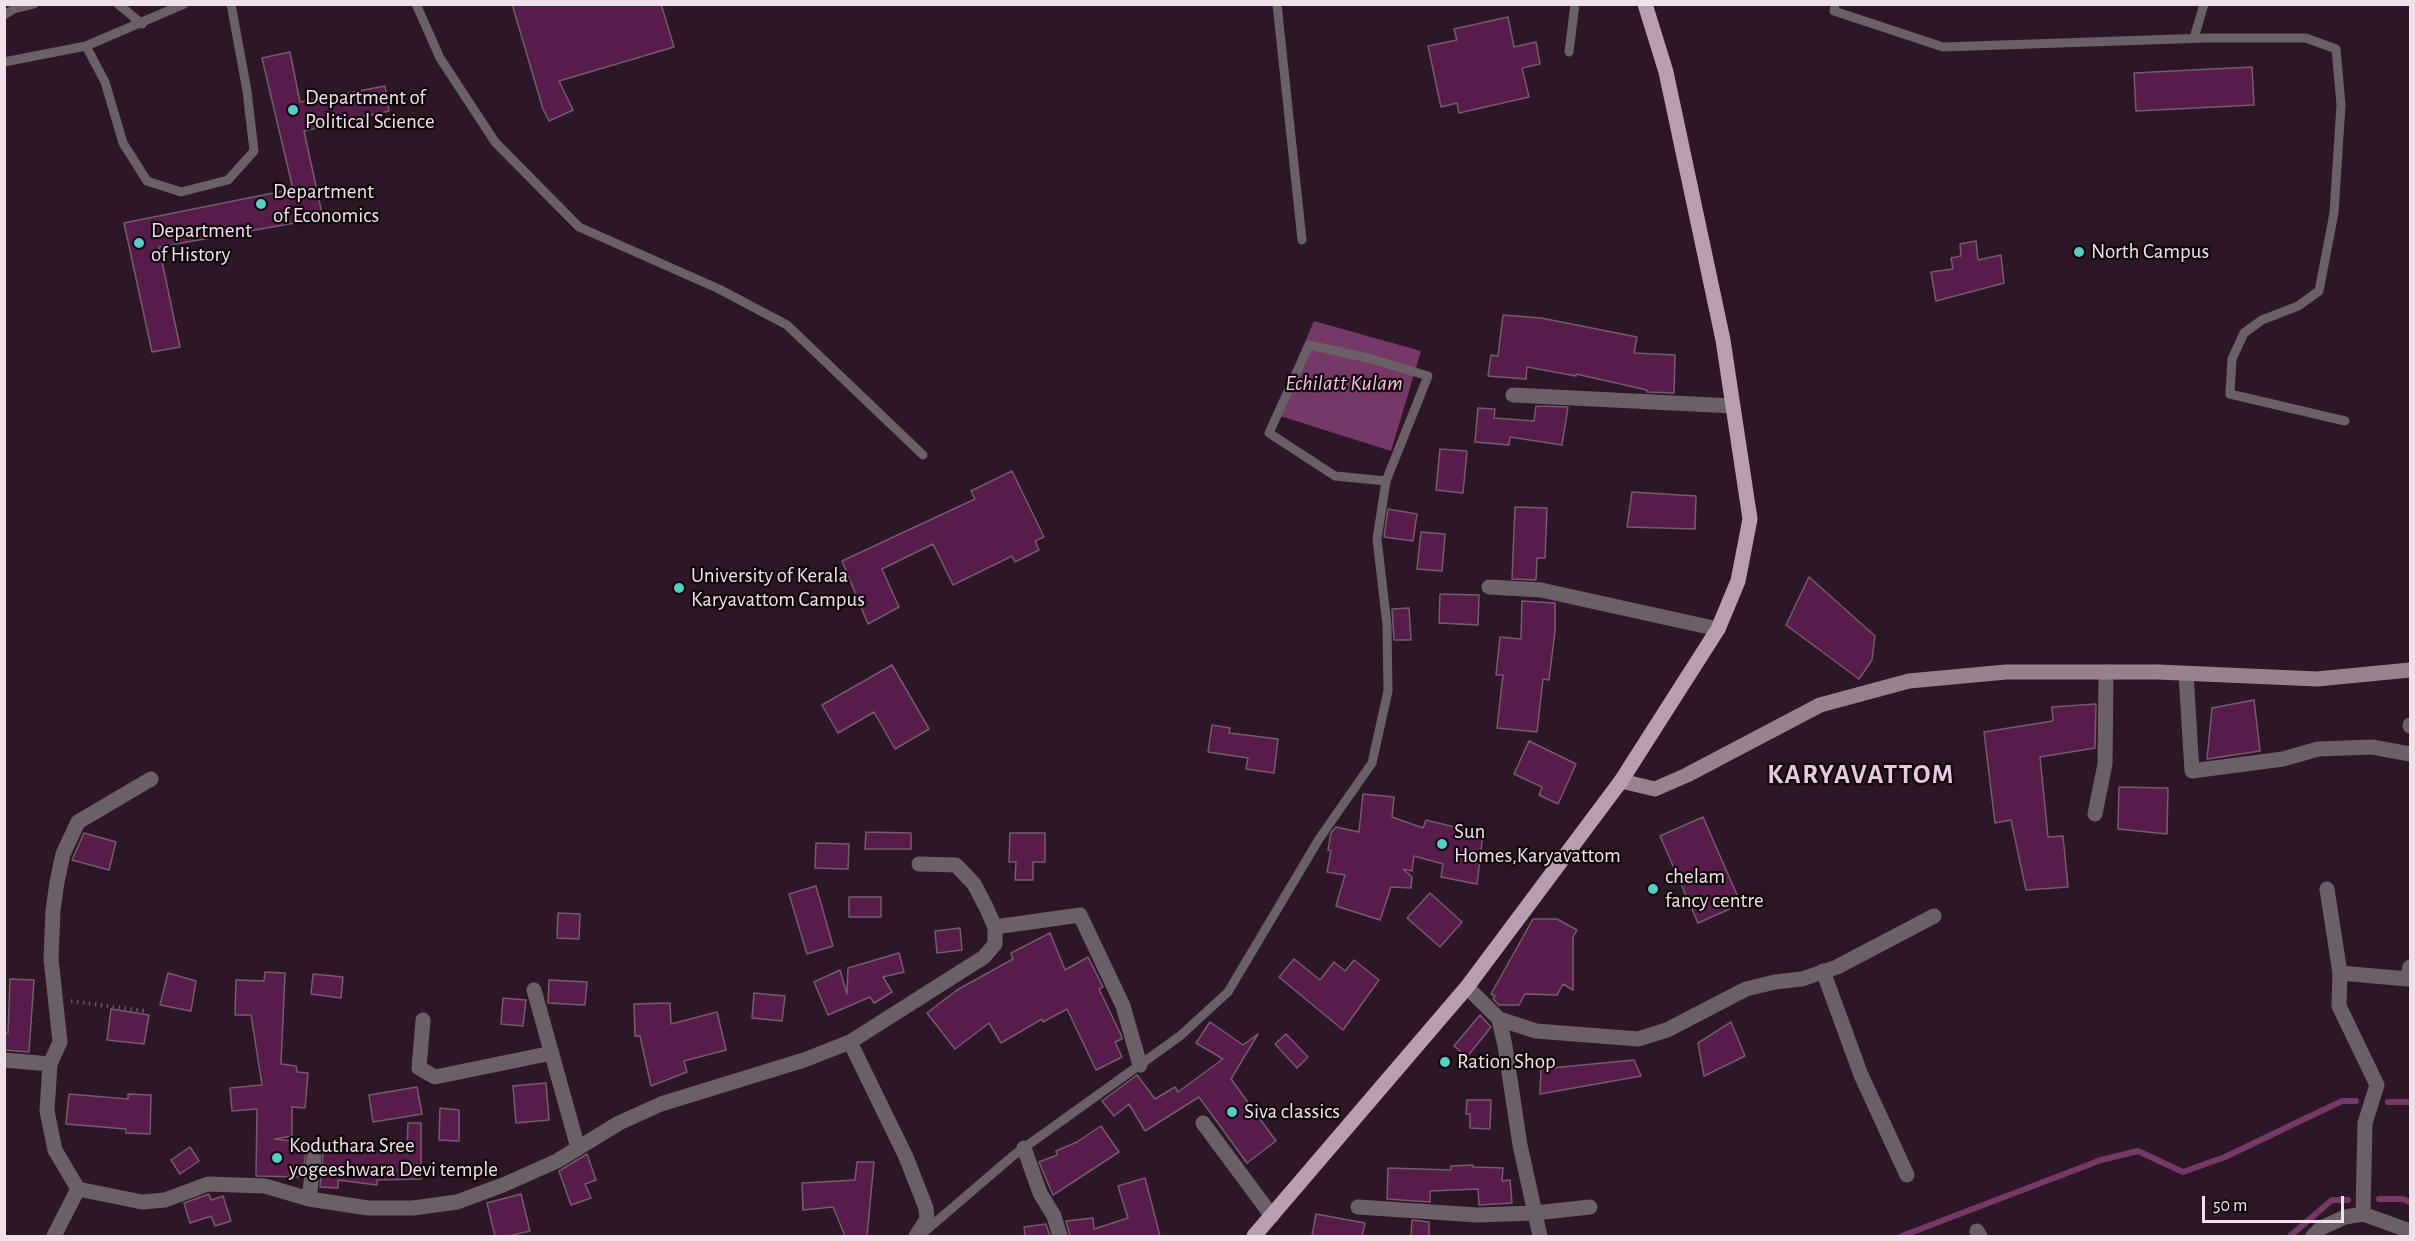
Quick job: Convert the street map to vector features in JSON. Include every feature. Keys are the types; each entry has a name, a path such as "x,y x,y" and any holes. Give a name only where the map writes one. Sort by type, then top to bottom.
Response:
{"main road":[{"path":"1254,1236 1467,987 1621,781 1718,629 1738,581 1750,519 1733,406 1722,340 1669,84 1645,4"},
{"path":"1621,781 1655,789 1687,775 1820,705 1909,681 2006,672 2106,672 2317,679 2410,670"}],"street":[{"path":"1513,395 1733,406"},
{"path":"1490,587 1541,590 1718,629"},
{"path":"2096,814 2105,764 2106,672"},
{"path":"2186,674 2192,771 2283,759 2318,748 2372,747 2410,754"},
{"path":"151,779 78,822 63,854 53,910 51,959 60,1042 50,1064 47,1111 55,1150 78,1189 142,1202 165,1200 208,1184 265,1186 309,1199 368,1209 413,1208 457,1202 557,1161 619,1123 661,1104 804,1060 850,1042 984,957 995,944 995,927 974,884 956,865 920,864"},
{"path":"2328,889 2340,973 2339,1006 2377,1085 2365,1123 2363,1214"},
{"path":"995,927 1080,915 1123,1006 1140,1065"},
{"path":"1467,987 1498,1019 1536,1031 1575,1036 1638,1039 1667,1030 1746,989 1802,979 1836,967 1934,916"},
{"path":"2340,973 2408,979 2410,967"},
{"path":"1823,971 1861,1075 1907,1175"},
{"path":"534,990 578,1148"},
{"path":"1498,1019 1505,1046 1520,1145 1540,1236"},
{"path":"423,1020 419,1068 435,1077 552,1053"},
{"path":"850,1042 906,1157 926,1208 927,1219 917,1236"},
{"path":"4,1060 50,1064"},
{"path":"1203,1123 1272,1216"},
{"path":"1024,1148 1040,1193 1054,1216 1060,1236"},
{"path":"309,1199 314,1158"},
{"path":"54,1236 78,1189"},
{"path":"1358,1207 1477,1215 1535,1213 1590,1207"},
{"path":"2313,1236 2321,1228 2345,1217 2363,1214 2410,1231"}],"lane":[{"path":"4,15 14,9 34,4"},
{"path":"118,4 142,24"},
{"path":"4,62 87,46 184,4"},
{"path":"87,46 105,82 123,142 147,181 181,192 228,180 254,151 247,91 231,4"},
{"path":"416,4 440,58 495,142 579,227 719,289 787,325 923,455"},
{"path":"1277,4 1302,240"},
{"path":"1569,52 1575,4"},
{"path":"1835,4 1834,11 1943,47 2194,38 2306,38 2336,50 2341,105 2334,213 2319,291 2298,306 2262,320 2244,333 2232,359 2230,394 2345,421"},
{"path":"2194,38 2204,4"},
{"path":"917,1236 1024,1148 1180,1036 1228,993 1319,839 1371,763 1388,691 1387,625 1377,539 1386,481 1428,376 1368,358 1309,345 1269,433 1335,476 1386,481"}],"path":[{"path":"56,999 146,1011"}],"water":[{"name":"Echilatt Kulam","path":"1314,321 1421,351 1391,451 1274,414"}],"building":[{"path":"512,4 661,4 674,47 559,81 573,110 549,121 543,109"},
{"path":"1508,17 1514,47 1536,42 1540,64 1522,68 1529,97 1459,113 1457,103 1441,107 1428,46 1457,40 1454,29"},
{"path":"290,52 300,102 385,86 389,111 304,131 323,218 159,247 180,347 152,352 124,223 293,189 262,58"},
{"path":"2252,67 2254,105 2136,111 2134,73"},
{"path":"1976,241 1978,260 2001,255 2004,283 1936,301 1931,272 1953,269 1951,258 1961,256 1960,244"},
{"path":"1503,315 1541,318 1637,337 1634,353 1675,355 1674,393 1647,392 1647,390 1576,374 1576,376 1527,367 1526,379 1488,376 1491,355 1498,356"},
{"path":"1536,406 1568,407 1562,445 1510,437 1509,445 1475,442 1478,408 1495,409 1494,418 1534,421"},
{"path":"1440,449 1467,451 1463,493 1436,490"},
{"path":"1012,471 1044,537 1035,541 1039,550 1015,562 1012,556 953,585 933,544 882,569 899,607 868,624 842,561 975,499 971,491"},
{"path":"1632,492 1696,496 1695,529 1627,527"},
{"path":"1515,507 1547,508 1545,558 1537,558 1536,580 1512,579"},
{"path":"1388,509 1417,514 1413,541 1384,537"},
{"path":"1421,532 1445,534 1442,571 1417,569"},
{"path":"1809,577 1875,636 1872,660 1859,679 1786,625"},
{"path":"1440,594 1479,595 1478,625 1439,623"},
{"path":"1522,601 1555,603 1555,631 1549,680 1543,679 1537,732 1497,728 1503,675 1496,675 1500,637 1521,639"},
{"path":"1409,608 1411,640 1394,640 1392,609"},
{"path":"892,665 929,729 895,749 874,712 838,733 822,705"},
{"path":"2254,700 2260,751 2207,759 2212,708"},
{"path":"2096,704 2095,748 2040,757 2048,837 2063,836 2068,887 2026,890 2011,820 1995,823 1984,732 2053,721 2052,707"},
{"path":"1212,725 1230,728 1229,733 1278,739 1274,773 1246,769 1248,758 1208,752"},
{"path":"1529,741 1576,764 1558,804 1539,795 1542,787 1514,774"},
{"path":"2119,787 2168,788 2167,834 2118,829"},
{"path":"1363,794 1394,797 1392,817 1423,828 1426,820 1483,834 1477,884 1441,877 1443,864 1414,856 1412,871 1403,869 1412,877 1411,888 1391,887 1380,920 1336,906 1345,875 1327,872 1331,851 1328,850 1331,833 1336,827 1359,832"},
{"path":"1703,817 1741,904 1698,923 1660,836"},
{"path":"866,832 911,833 911,849 865,849"},
{"path":"84,833 116,842 109,870 72,860"},
{"path":"1010,833 1045,833 1045,862 1033,862 1033,880 1015,880 1016,862 1009,862"},
{"path":"816,843 849,844 848,869 815,868"},
{"path":"816,886 833,946 807,954 789,894"},
{"path":"1430,893 1462,922 1440,947 1407,918"},
{"path":"849,897 881,897 881,917 849,917"},
{"path":"558,913 580,914 579,939 557,938"},
{"path":"1533,919 1557,919 1577,930 1573,937 1573,990 1563,984 1557,995 1525,994 1519,1005 1499,1005 1493,999 1495,996 1491,994"},
{"path":"960,928 962,950 937,953 935,931"},
{"path":"1050,933 1065,970 1088,957 1103,987 1099,989 1121,1035 1122,1039 1115,1042 1122,1057 1096,1070 1067,1009 1043,1022 1042,1019 1001,1043 989,1023 955,1049 927,1013 957,990 1013,959 1011,953"},
{"path":"899,953 904,972 883,977 892,992 874,1003 870,997 828,1015 814,982 840,970 847,994 848,968"},
{"path":"1294,959 1320,980 1334,962 1345,971 1354,960 1379,980 1343,1030 1279,977"},
{"path":"265,972 285,973 281,1064 296,1066 297,1072 308,1073 305,1108 292,1107 292,1136 275,1139 291,1141 291,1146 319,1147 320,1145 391,1153 391,1151 407,1151 408,1123 421,1123 421,1179 377,1180 377,1185 338,1180 338,1188 320,1187 323,1155 315,1148 306,1153 302,1177 256,1176 257,1109 232,1111 230,1088 262,1085 251,1015 235,1015 236,980 264,981"},
{"path":"168,973 196,981 191,1011 160,1005"},
{"path":"313,974 343,977 341,998 311,994"},
{"path":"10,979 34,980 29,1052 4,1050 4,1033 8,1033"},
{"path":"549,980 587,982 585,1005 548,1003"},
{"path":"754,993 785,996 782,1021 752,1018"},
{"path":"503,998 526,1000 523,1026 501,1024"},
{"path":"670,1003 671,1024 717,1012 726,1050 684,1061 687,1072 651,1086 640,1036 635,1036 634,1004"},
{"path":"111,1009 149,1015 144,1044 107,1040"},
{"path":"1480,1015 1491,1027 1467,1057 1454,1046"},
{"path":"1210,1022 1243,1045 1258,1034 1231,1079 1276,1141 1247,1163 1199,1097 1145,1131 1129,1104 1114,1116 1102,1101 1137,1075 1155,1099 1175,1087 1178,1092 1223,1059 1196,1043"},
{"path":"1731,1022 1745,1056 1704,1076 1698,1043"},
{"path":"1286,1034 1308,1057 1297,1068 1275,1044"},
{"path":"1634,1060 1641,1076 1540,1094 1541,1069"},
{"path":"546,1083 549,1120 516,1123 513,1086"},
{"path":"417,1087 422,1114 373,1122 369,1095"},
{"path":"69,1094 128,1099 128,1094 151,1095 150,1134 126,1133 126,1129 66,1124"},
{"path":"1467,1100 1491,1100 1490,1129 1470,1128 1470,1114 1466,1114"},
{"path":"440,1108 459,1110 459,1141 439,1140"},
{"path":"1101,1126 1119,1152 1053,1195 1039,1162 1057,1155 1056,1151 1077,1142"},
{"path":"190,1147 199,1161 180,1174 171,1160"},
{"path":"587,1154 596,1180 585,1184 591,1198 571,1205 559,1171"},
{"path":"857,1162 874,1162 867,1236 845,1236 833,1207 803,1210 802,1183 855,1180"},
{"path":"1473,1165 1473,1167 1503,1168 1502,1181 1510,1180 1512,1203 1479,1205 1478,1189 1430,1191 1430,1202 1387,1199 1388,1168 1451,1170 1451,1166"},
{"path":"1145,1178 1160,1236 1070,1236 1066,1221 1093,1218 1094,1229 1128,1218 1118,1186"},
{"path":"209,1194 211,1200 223,1196 231,1221 215,1226 211,1216 190,1223 184,1203"},
{"path":"521,1194 530,1231 508,1236 495,1236 487,1203"},
{"path":"1316,1214 1365,1223 1362,1236 1312,1236"},
{"path":"1412,1220 1429,1222 1429,1236 1411,1236"},
{"path":"1046,1224 1050,1236 1025,1236 1024,1227"}],"waterway":[{"path":"1902,1236 2101,1160 2138,1151 2183,1172 2225,1157 2342,1101 2356,1101"},
{"path":"2388,1102 2410,1102"},
{"path":"2379,1199 2403,1199 2410,1202"},
{"path":"2290,1236 2332,1200 2348,1200"}],"place":[{"name":"Department of Political Science","path":"293,110"},
{"name":"Department of Economics","path":"261,204"},
{"name":"Department of History","path":"139,243"},
{"name":"North Campus","path":"2079,252"},
{"name":"University of Kerala Karyavattom Campus","path":"679,588"},
{"name":"Sun Homes,Karyavattom","path":"1442,844"},
{"name":"chelam fancy centre","path":"1653,889"},
{"name":"Ration Shop","path":"1445,1062"},
{"name":"Siva classics","path":"1232,1112"},
{"name":"Koduthara Sree yogeeshwara Devi temple","path":"277,1158"}],"district":[{"name":"KARYAVATTOM","path":"1861,775"}]}
